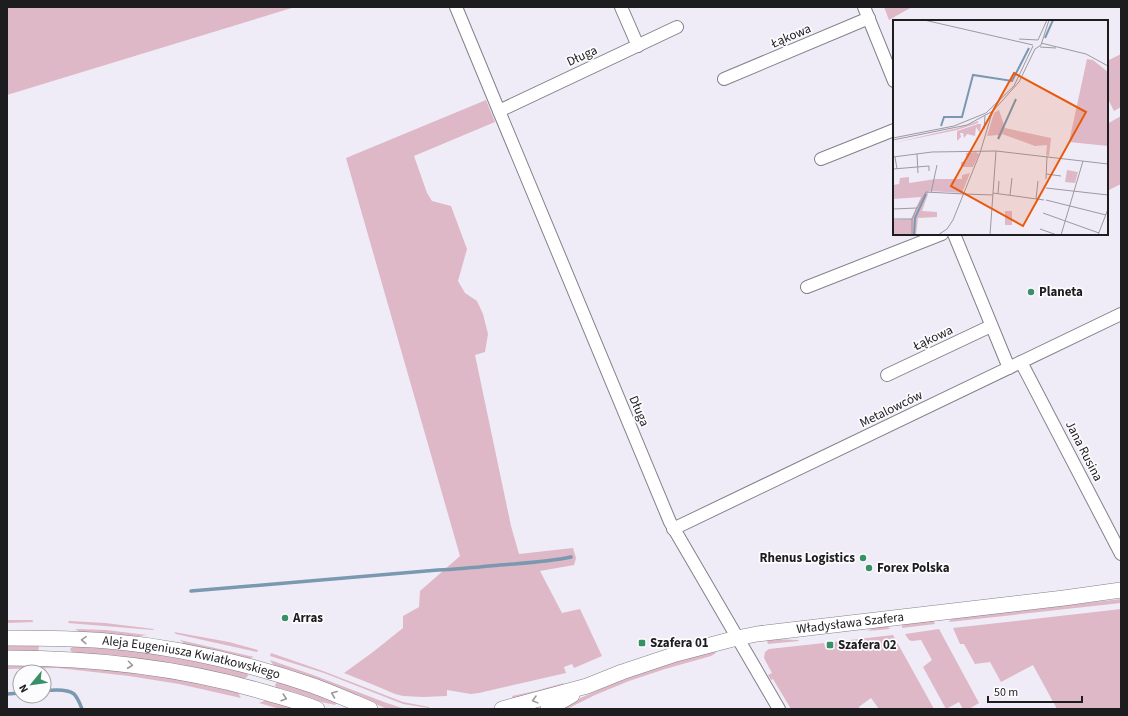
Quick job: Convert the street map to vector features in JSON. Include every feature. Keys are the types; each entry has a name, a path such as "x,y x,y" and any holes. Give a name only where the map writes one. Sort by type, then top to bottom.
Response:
{"street":[{"name":"Długa","path":"456,7 673,529 779,709"},
{"path":"621,7 638,46"},
{"name":"Łąkowa","path":"724,79 866,12 893,79"},
{"name":"Długa","path":"499,111 677,27"},
{"path":"821,159 893,130"},
{"path":"807,287 939,235"},
{"path":"954,235 1009,368"},
{"name":"Metalowców","path":"673,529 1121,314"},
{"name":"Łąkowa","path":"887,375 991,326"},
{"name":"Jana Rusina","path":"1021,362 1121,554"},
{"name":"Władysława Szafera","path":"502,709 587,686 652,661 737,638 771,632 1121,590"},
{"name":"Aleja Eugeniusza Kwiatkowskiego","path":"7,638 52,638 107,641 168,649 224,660 259,669 314,686 370,709"},
{"path":"52,638 52,659"},
{"name":"Aleja Eugeniusza Kwiatkowskiego","path":"7,658 108,662 155,668 201,676 254,689 317,709"},
{"path":"254,689 259,669"},
{"name":"Władysława Szafera","path":"548,709 587,686"}],"shaded area":[{"path":"7,7 295,7 7,95"},
{"path":"884,7 912,7 889,20"},
{"path":"1121,54 1121,107 1114,111 1108,99 1108,60"},
{"path":"486,100 495,122 414,156 427,193 432,201 451,206 467,249 458,281 465,293 477,301 483,314 488,334 485,352 475,355 511,526 519,554 573,548 576,558 574,565 540,571 562,613 580,609 602,656 574,668 572,664 564,667 566,673 479,693 471,694 447,690 447,696 403,696 344,673 403,628 403,616 419,607 420,591 460,556 346,158"},
{"path":"1121,116 1121,184 1108,190 1108,123"},
{"path":"1121,599 1121,603 949,622 952,618"},
{"path":"1121,609 1121,709 1057,709 1033,665 1001,682 990,662 975,664 964,644 960,644 953,628"},
{"path":"7,620 32,620 33,622 7,623"},
{"path":"933,620 935,624 902,628 902,624"},
{"path":"69,621 105,623 154,629 68,623"},
{"path":"887,626 890,629 867,631 874,628"},
{"path":"75,629 106,630 147,635 133,637 80,632"},
{"path":"939,629 979,703 969,709 963,709 959,702 946,709 923,667 932,660 921,640 909,640 905,634"},
{"path":"174,632 229,642 258,650 257,652 176,634"},
{"path":"893,635 934,709 879,709 871,698 858,709 791,709 773,679 771,680 768,675 772,673 764,658 765,652 769,649 824,643 825,647 833,646 833,642"},
{"path":"775,639 799,641 768,644 767,641"},
{"path":"180,640 254,657 248,659 186,645"},
{"path":"36,644 39,647 38,651 7,651 7,645"},
{"path":"73,646 117,649 182,659 247,673 248,676 244,679 150,660 73,653 70,649"},
{"path":"714,651 716,653 711,656 629,681 595,695 567,709 559,709 578,699 616,683"},
{"path":"271,653 323,671 403,702 429,708 403,704 324,673 270,656"},
{"path":"270,660 405,709 387,709 337,687 274,666"},
{"path":"7,665 12,665 12,669 7,669"},
{"path":"52,666 121,670 200,683 238,693 241,698 179,684 129,676 52,668"},
{"path":"277,682 309,691 337,703 335,705 308,699 277,689 275,685"},
{"path":"564,683 561,686 513,699 512,696 535,691"},
{"path":"266,700 297,709 280,709 259,703"}],"waterway":[{"path":"191,591 461,569 571,557"},
{"path":"52,690 71,692 77,697 82,709"},
{"path":"7,694 12,694"}],"place":[{"name":"Planeta","path":"1031,292"},
{"name":"Rhenus Logistics","path":"863,558"},
{"name":"Forex Polska","path":"869,568"},
{"name":"Arras","path":"285,618"},
{"name":"Szafera 01","path":"642,643"},
{"name":"Szafera 02","path":"830,645"}]}
